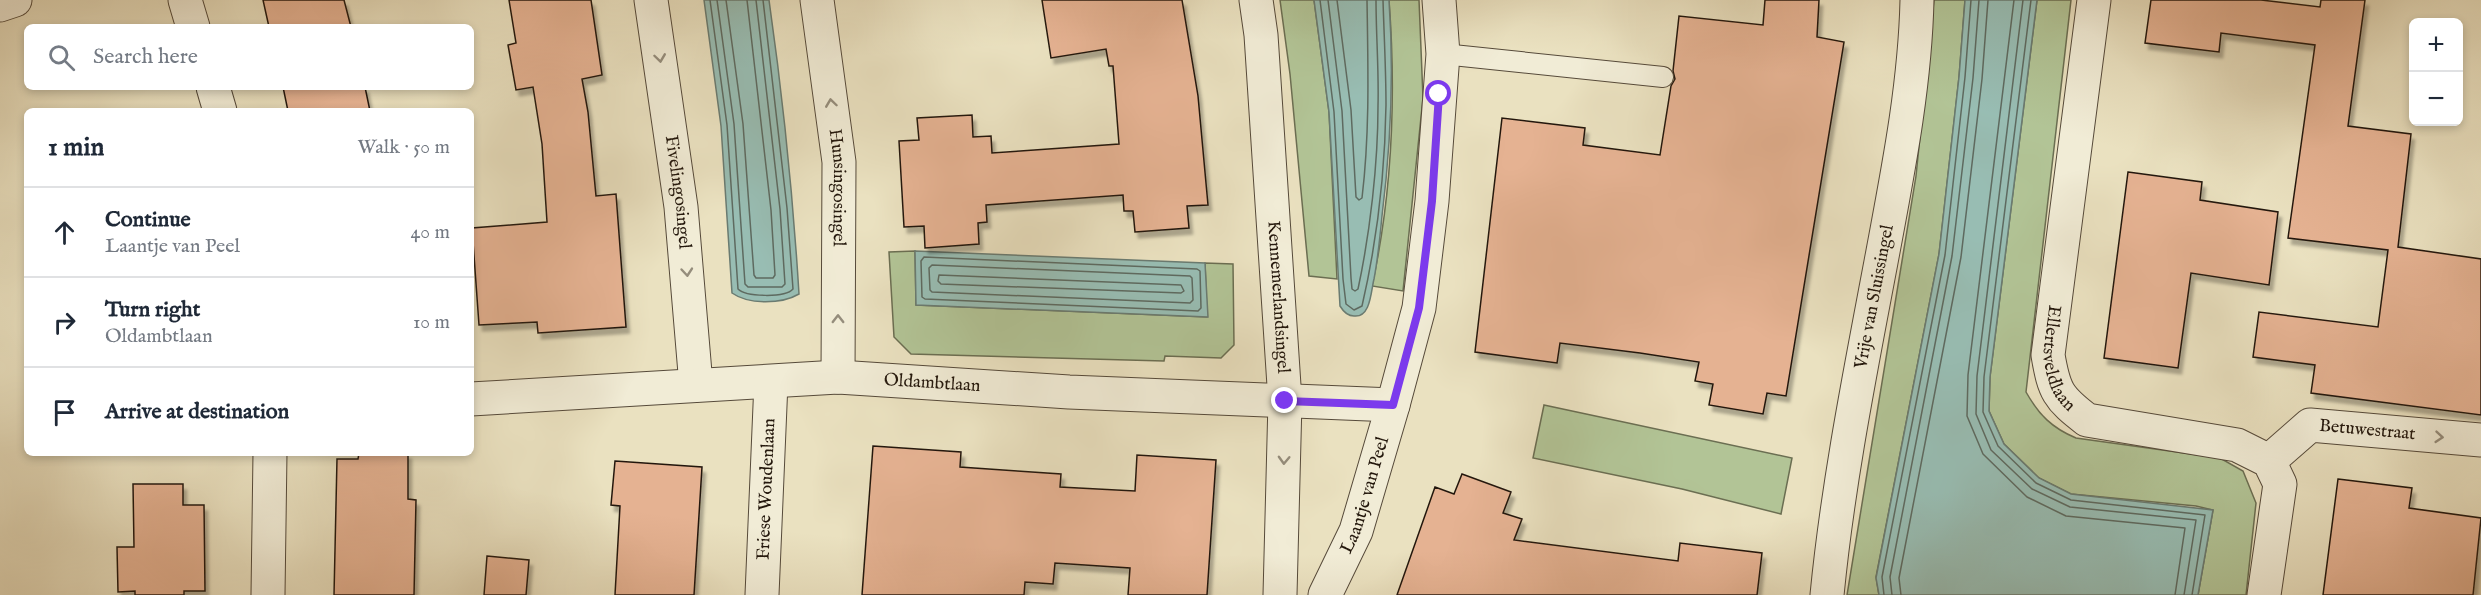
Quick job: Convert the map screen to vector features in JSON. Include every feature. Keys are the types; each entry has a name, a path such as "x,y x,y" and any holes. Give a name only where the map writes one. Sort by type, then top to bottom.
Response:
{"street":[{"path":"0,5 15,0"},
{"path":"184,0 192,24"},
{"name":"Fivelingosingel","path":"651,0 681,207 696,385"},
{"name":"Hunsingosingel","path":"817,0 838,162 838,378"},
{"name":"Kennemerlandsingel","path":"1256,0 1262,46 1285,401 1280,595"},
{"name":"Laantje van Peel","path":"1325,595 1356,531 1419,308 1432,201 1443,54 1439,0"},
{"name":"Vrije van Sluissingel","path":"1827,595 1845,453 1898,174 1916,29 1917,0"},
{"name":"Ellertsveldlaan","path":"2094,0 2048,355 2052,383 2068,406 2087,420 2237,446 2269,460"},
{"path":"214,90 219,108"},
{"name":"Oldambtlaan","path":"474,399 838,378 1069,392 1393,405"},
{"name":"Friese Woudenlaan","path":"762,595 771,382"},
{"name":"Betuwestraat","path":"2269,460 2310,425 2481,440"},
{"path":"268,595 270,456"},
{"path":"2264,595 2280,484 2269,460"}],"lane":[{"path":"1443,54 1663,76"}],"green space":[{"path":"1280,0 1314,0 1329,112 1337,279 1309,276 1290,74"},
{"path":"1389,0 1419,0 1423,98 1403,291 1372,286 1384,216 1391,143 1392,71"},
{"path":"1934,0 1965,0 1959,77 1939,254 1876,577 1879,595 1847,595 1916,176"},
{"path":"2037,0 2071,0 2026,392 2047,420 2076,438 2220,458 2243,471 2256,503 2246,595 2198,595 2213,510 2196,506 2071,494 2039,478 2004,444 1989,411 1990,377"},
{"path":"915,251 916,305 1207,317 1205,263 1233,264 1234,345 1221,358 1165,356 1164,361 911,354 894,337 889,252"},
{"path":"1544,405 1792,458 1781,514 1682,489 1533,458"}],"water":[{"path":"704,0 769,0 787,147 799,294 784,300 766,302 747,300 732,293 721,126"},
{"path":"1314,0 1389,0 1391,81 1389,135 1378,255 1367,308 1364,313 1354,316 1340,306 1329,112"},
{"path":"1965,0 2037,0 1990,377 1989,411 2004,444 2039,478 2071,494 2213,510 2198,595 1879,595 1876,578 1939,254 1959,77"},
{"path":"915,251 1205,263 1208,317 916,305"}],"building":[{"path":"263,0 344,0 350,24 268,24"},
{"path":"509,0 591,0 602,75 582,79 588,112 596,196 616,194 626,327 538,333 537,322 479,325 474,228 547,222 542,144 533,87 516,90 508,45 516,43"},
{"path":"1042,0 1182,0 1198,96 1208,205 1187,206 1189,228 1135,232 1133,211 1124,211 1123,195 986,205 987,222 978,223 979,244 925,248 924,226 904,227 899,141 919,140 917,118 972,115 973,137 991,136 992,153 1119,144 1113,66 1109,66 1106,49 1051,58"},
{"path":"1765,0 1819,0 1817,37 1844,42 1786,396 1767,393 1763,414 1709,405 1713,384 1695,381 1699,362 1640,353 1560,343 1557,363 1475,352 1502,118 1585,128 1583,145 1660,155 1671,86 1675,79 1673,71 1679,16 1763,25"},
{"path":"2151,0 2261,0 2320,7 2321,0 2365,0 2348,126 2411,134 2398,247 2481,259 2481,415 2311,393 2315,365 2253,357 2259,312 2378,327 2388,250 2288,238 2315,45 2221,33 2219,52 2145,43"},
{"path":"284,90 366,90 369,108 287,108"},
{"path":"2128,172 2202,182 2200,200 2278,212 2269,285 2191,273 2178,368 2104,358"},
{"path":"873,446 961,452 960,467 1061,474 1060,487 1135,491 1137,455 1216,460 1207,595 1128,595 1130,568 1055,563 1053,584 1025,582 1024,595 862,595"},
{"path":"358,456 408,456 408,499 416,500 414,595 334,595 337,459 358,459"},
{"path":"615,461 702,467 694,595 615,595 620,506 611,505"},
{"path":"1462,474 1511,492 1503,513 1522,519 1514,540 1678,561 1680,543 1762,553 1757,595 1397,595 1435,487 1454,494"},
{"path":"2338,479 2412,488 2409,508 2481,518 2473,595 2323,595"},
{"path":"133,484 183,484 183,505 204,505 205,591 184,591 184,595 135,595 135,591 118,592 117,547 134,547"},
{"path":"487,556 529,560 526,595 484,595"}],"route":[{"path":"1285,401 1393,405 1419,308 1432,201 1439,94"}]}
